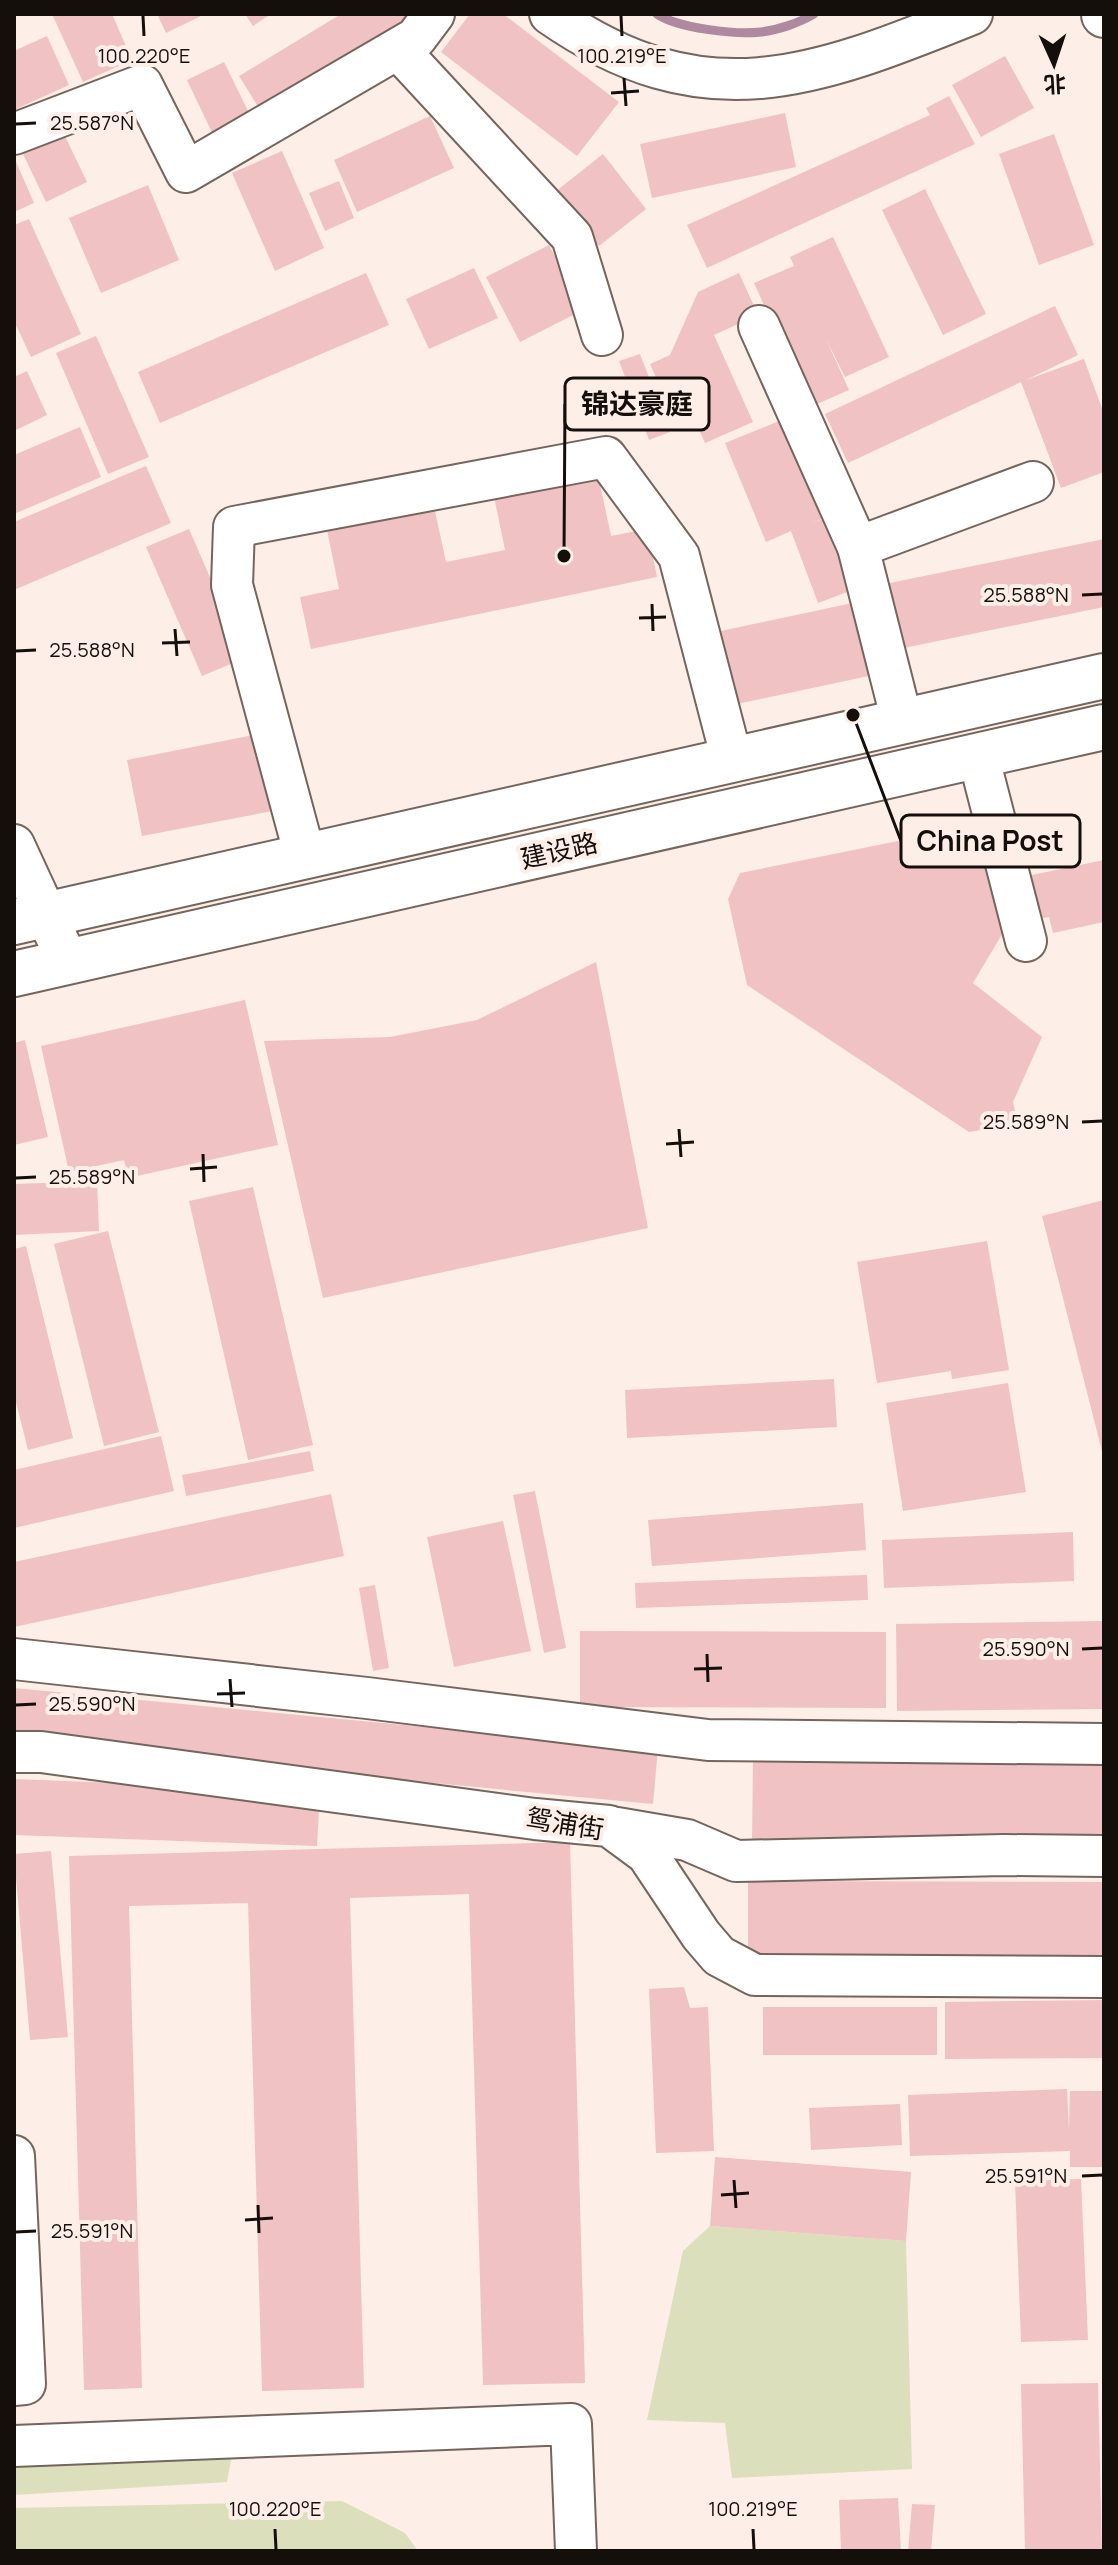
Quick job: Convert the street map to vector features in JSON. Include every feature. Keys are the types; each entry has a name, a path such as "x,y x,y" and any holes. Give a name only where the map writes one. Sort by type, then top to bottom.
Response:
{"main road":[{"name":"建设路","path":"31,918 1104,676"},
{"name":"建设路","path":"14,974 1104,727"}],"street":[{"path":"14,134 142,85 186,172 416,38 434,14"},
{"path":"550,14 595,43 641,63 685,76 728,80 770,79 833,66 972,14"},
{"path":"398,49 572,237 602,335"},
{"path":"759,326 858,547 902,721"},
{"path":"305,856 232,585 234,527 606,457 679,556 732,760"},
{"path":"858,547 1033,482"},
{"path":"978,755 1026,941"},
{"path":"14,845 31,918 68,962"},
{"path":"14,1659 708,1740 1104,1744"},
{"name":"鸳浦街","path":"14,1752 41,1752 609,1826 647,1854 701,1935 719,1956 755,1975 1104,1977"},
{"path":"609,1826 687,1840 736,1861 988,1855 1104,1856"},
{"path":"14,2156 25,2384 14,2385"},
{"path":"14,2446 571,2424 576,2551"}],"green space":[{"path":"710,2226 906,2241 912,2469 732,2478 725,2423 647,2420 683,2251"},
{"path":"233,2449 227,2482 14,2495 14,2458"},
{"path":"342,2501 405,2533 418,2551 14,2551 14,2508"}],"building":[{"path":"52,14 112,14 132,60 83,82"},
{"path":"157,14 205,14 166,33"},
{"path":"245,14 271,14 253,26"},
{"path":"341,14 423,14 265,118 239,76"},
{"path":"470,14 503,14 619,102 577,156 441,52"},
{"path":"47,36 69,85 14,110 14,51"},
{"path":"1005,56 1034,108 981,137 952,85"},
{"path":"224,62 255,125 217,143 187,80"},
{"path":"949,96 975,144 707,268 687,225 930,115 926,108"},
{"path":"785,113 796,167 652,198 640,144"},
{"path":"430,116 454,168 357,212 334,160"},
{"path":"64,134 87,182 46,202 23,154"},
{"path":"1054,134 1094,245 1039,265 999,154"},
{"path":"282,151 324,248 275,271 232,173"},
{"path":"603,154 646,209 599,246 555,192"},
{"path":"14,157 34,203 14,212"},
{"path":"339,181 354,218 325,231 309,193"},
{"path":"148,185 179,260 101,293 69,218"},
{"path":"925,189 986,314 943,335 882,210"},
{"path":"29,219 81,334 31,357 14,321 14,225"},
{"path":"833,237 889,357 845,377 826,339 849,390 810,407 754,283 794,266 790,257"},
{"path":"549,245 583,310 520,342 486,277"},
{"path":"474,268 498,318 429,349 406,299"},
{"path":"366,273 389,325 160,423 138,372"},
{"path":"739,273 758,315 714,335 753,422 705,443 695,421 679,429 650,364 670,355 698,292"},
{"path":"1055,306 1078,355 1026,380 1084,359 1104,414 1104,472 1061,488 1021,382 848,463 825,414"},
{"path":"96,336 149,457 108,474 56,353"},
{"path":"640,354 670,432 649,440 619,361"},
{"path":"27,371 47,415 14,431 14,377"},
{"path":"784,419 824,518 812,523 832,516 858,588 818,603 791,531 766,542 725,443"},
{"path":"80,427 101,477 14,514 14,455"},
{"path":"146,466 171,523 14,590 14,522"},
{"path":"597,470 611,536 647,529 657,577 311,649 300,597 339,589 325,520 432,497 446,562 505,550 493,492"},
{"path":"189,529 245,658 202,676 146,547"},
{"path":"1104,539 1104,607 899,649 885,584"},
{"path":"862,601 878,674 737,704 721,631"},
{"path":"263,733 278,810 142,836 127,760"},
{"path":"982,824 1004,931 973,983 1042,1037 1013,1102 1018,1124 969,1132 747,985 728,899 740,873"},
{"path":"1104,860 1104,922 1053,933 1049,917 1037,919 1027,876"},
{"path":"596,962 648,1228 323,1298 264,1041 390,1037 477,1020"},
{"path":"245,1000 278,1145 128,1178 124,1160 69,1172 41,1046"},
{"path":"25,1040 48,1137 14,1145 14,1043"},
{"path":"97,1181 99,1231 14,1235 14,1184"},
{"path":"253,1187 313,1445 248,1460 189,1201"},
{"path":"1104,1200 1104,1454 1103,1455 1042,1216"},
{"path":"108,1231 159,1432 104,1446 54,1244"},
{"path":"987,1241 1009,1370 952,1379 951,1371 877,1383 857,1262"},
{"path":"26,1246 73,1438 28,1450 14,1394 14,1249"},
{"path":"834,1379 837,1427 627,1438 625,1390"},
{"path":"1008,1383 1026,1492 903,1511 886,1403"},
{"path":"161,1436 174,1491 14,1528 14,1470"},
{"path":"310,1451 314,1471 186,1496 182,1475"},
{"path":"535,1491 566,1648 544,1653 513,1495"},
{"path":"331,1494 344,1556 14,1627 14,1562"},
{"path":"863,1503 866,1550 652,1566 648,1520"},
{"path":"503,1521 531,1651 454,1667 427,1537"},
{"path":"1073,1532 1074,1581 884,1588 882,1540"},
{"path":"867,1575 868,1600 636,1608 635,1583"},
{"path":"375,1585 389,1668 373,1671 359,1588"},
{"path":"1104,1621 1104,1709 897,1711 896,1624"},
{"path":"580,1631 886,1632 886,1708 580,1707"},
{"path":"14,1688 658,1749 653,1804 14,1743"},
{"path":"753,1761 1104,1763 1104,1841 752,1840"},
{"path":"14,1779 320,1791 317,1846 14,1835"},
{"path":"570,1842 585,2383 483,2385 469,1894 350,1898 364,2388 262,2391 248,1903 129,1906 142,2388 84,2390 69,1856"},
{"path":"51,1851 68,2037 30,2040 14,1854"},
{"path":"748,1881 1104,1882 1104,1964 748,1963"},
{"path":"684,1987 690,2008 708,2007 714,2151 656,2153 649,1989"},
{"path":"1104,2000 1104,2058 945,2059 945,2002"},
{"path":"763,2007 937,2007 937,2055 763,2055"},
{"path":"1067,2089 1069,2130 1070,2091 1104,2091 1104,2167 1070,2167 1070,2151 910,2156 908,2095"},
{"path":"900,2104 902,2145 811,2150 809,2108"},
{"path":"715,2157 911,2172 906,2241 710,2226"},
{"path":"1081,2179 1088,2340 1021,2342 1015,2181"},
{"path":"1098,2383 1102,2549 1025,2551 1021,2384"},
{"path":"898,2498 901,2551 841,2551 839,2500"},
{"path":"912,2504 935,2505 931,2551 908,2551"}],"waterway":[{"path":"657,14 692,27 750,33 781,28 814,14"}],"place":[{"name":"锦达豪庭","path":"564,556"},
{"name":"China Post","path":"853,715"}]}
